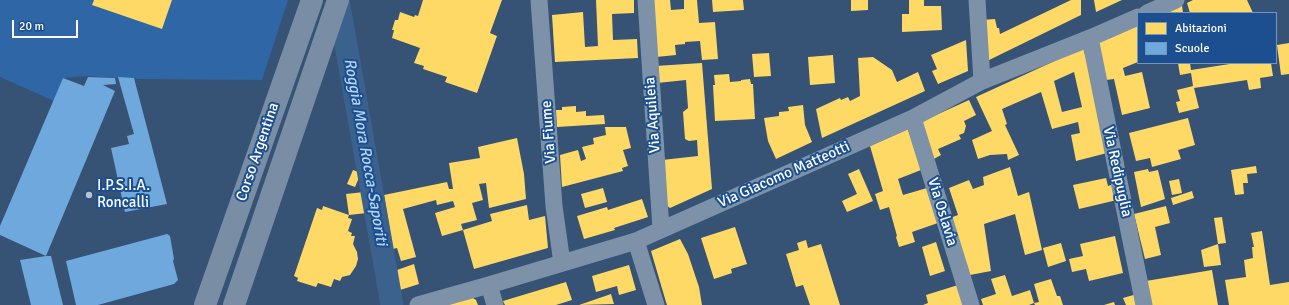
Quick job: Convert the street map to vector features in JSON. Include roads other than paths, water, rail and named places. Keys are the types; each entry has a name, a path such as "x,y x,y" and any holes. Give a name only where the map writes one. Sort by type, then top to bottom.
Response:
{"main road":[{"name":"Corso Argentina","path":"205,305 312,0"},
{"name":"Corso Argentina","path":"234,305 335,9"}],"street":[{"name":"Via Fiume","path":"539,0 554,206 562,263"},
{"name":"Via Aquileia","path":"646,0 661,230"},
{"path":"977,0 982,81"},
{"path":"1149,12 1176,0"},
{"name":"Via Giacomo Matteotti","path":"418,305 490,286 636,241 913,118 982,81 1137,17"},
{"name":"Via Redipuglia","path":"1090,38 1144,305"},
{"name":"Via Oslavia","path":"913,118 971,305"},
{"path":"636,241 656,305"},
{"path":"490,286 495,305"}],"waterway":[{"name":"Roggia Mora Rocca-Saporiti","path":"338,0 392,305"}],"place":[{"name":"I.P.S.I.A. Roncalli","path":"89,195"}]}
